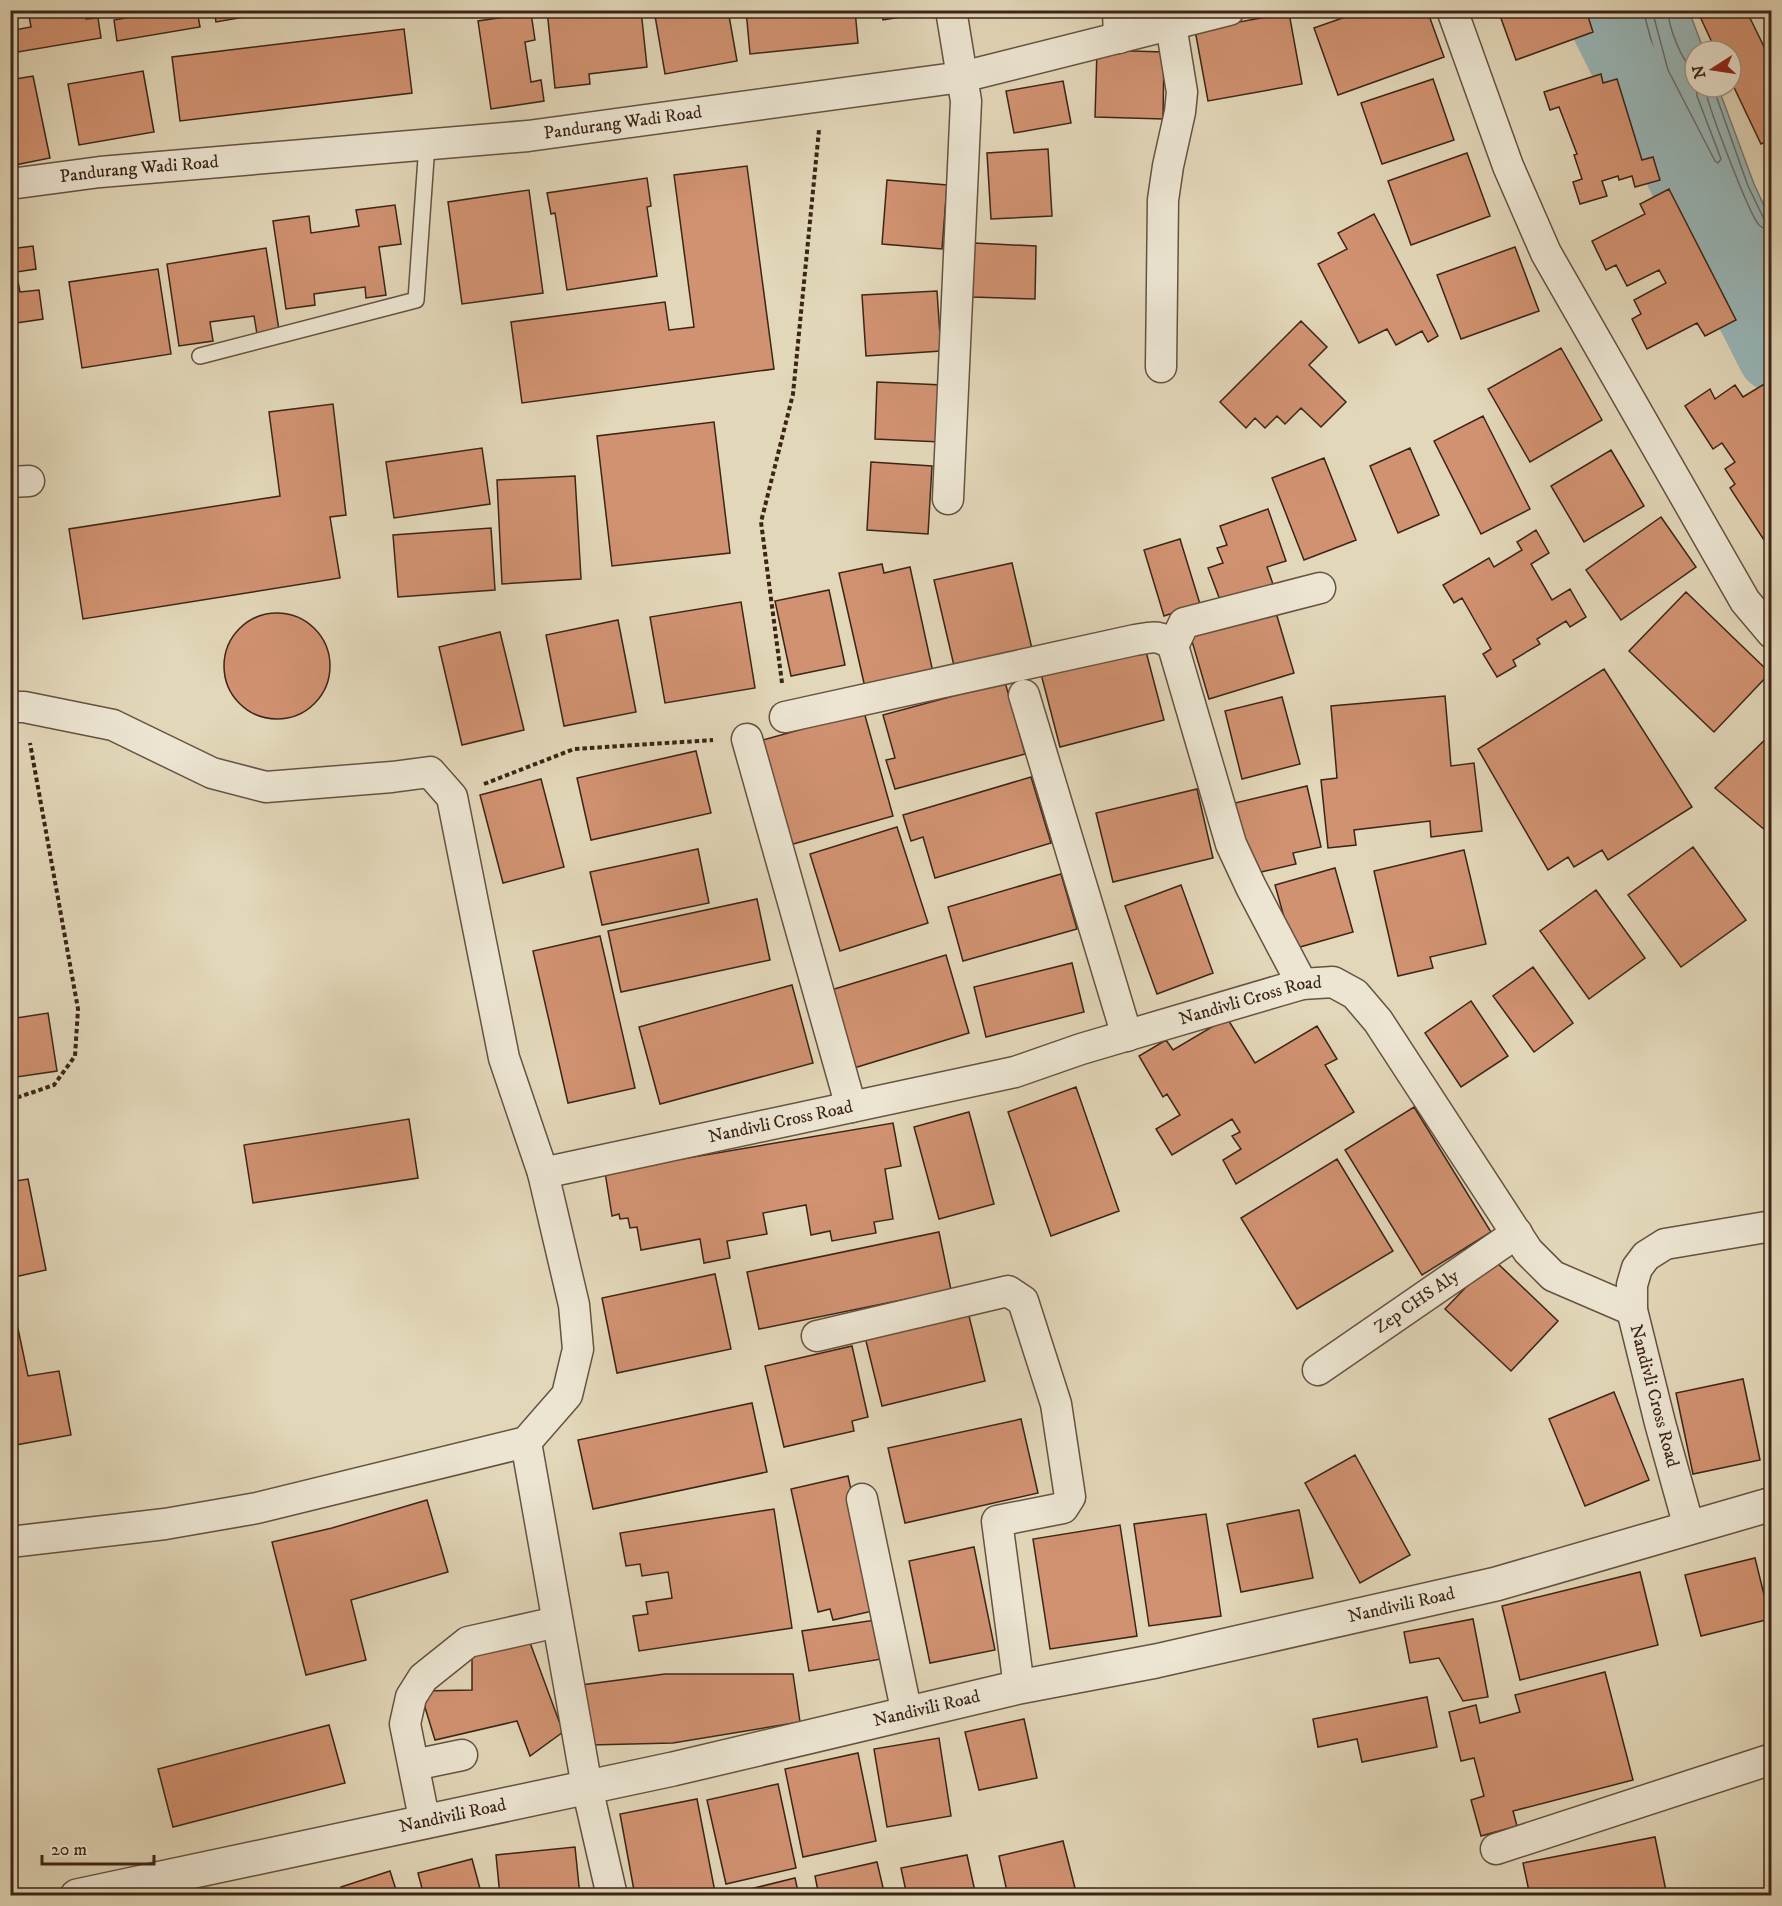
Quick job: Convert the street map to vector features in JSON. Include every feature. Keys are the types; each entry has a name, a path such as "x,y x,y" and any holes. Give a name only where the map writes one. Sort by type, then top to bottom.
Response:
{"street":[{"path":"948,499 966,101 951,10"},
{"name":"Pandurang Wadi Road","path":"10,184 100,172 528,136 962,77 1118,24 1171,25 1229,10"},
{"path":"1452,10 1508,166 1546,253 1745,601 1772,633"},
{"path":"1161,367 1163,200 1167,166 1180,112 1182,92 1171,25"},
{"path":"1173,646 1184,623 1320,588"},
{"path":"785,717 1135,640 1157,637 1165,639 1173,646 1231,844 1302,984"},
{"path":"1024,694 1127,1036"},
{"path":"10,1542 165,1524 257,1508 526,1442 567,1395 578,1349 574,1305 543,1173 504,1058 452,797 430,772 266,787 212,773 113,724 17,707"},
{"path":"747,739 851,1107"},
{"name":"Nandivli Cross Road","path":"543,1173 1015,1072 1302,984 1333,982 1355,994 1378,1021 1528,1251 1553,1276 1632,1310 1689,1527"},
{"path":"1632,1310 1632,1285 1638,1268 1646,1256 1665,1244 1772,1226"},
{"name":"Zep CHS Aly","path":"1318,1370 1517,1233"},
{"path":"817,1336 1008,1291 1023,1301 1056,1404 1070,1497 1063,1508 997,1521 1019,1687"},
{"path":"526,1442 586,1787 612,1896"},
{"path":"862,1499 908,1714"},
{"name":"Nandivili Road","path":"77,1896 424,1823 1019,1687 1156,1661 1496,1584 1772,1504"},
{"path":"424,1823 405,1724 411,1697 423,1678 468,1642 557,1622"},
{"path":"414,1765 462,1755"},
{"path":"1496,1850 1772,1759"}],"lane":[{"path":"200,356 416,300 427,144"}],"path":[{"path":"785,717 778,646 760,522 793,394 822,96"},
{"path":"10,1100 54,1085 75,1056 78,1009 17,707"},
{"path":"452,797 574,750 671,742 747,739"}],"water":[{"path":"1629,11 1689,11 1700,39 1683,39 1683,99 1722,99 1754,184 1771,221 1771,321 1647,78"}],"building":[{"path":"28,10 85,10 86,19 98,18 101,38 18,52 14,30 31,27"},
{"path":"129,10 197,10 200,27 117,41 114,20 131,17"},
{"path":"214,10 285,10 216,22"},
{"path":"547,10 641,10 647,67 589,74 590,84 555,88"},
{"path":"654,10 728,10 737,61 665,74"},
{"path":"746,10 855,10 858,43 750,54"},
{"path":"881,10 907,10 908,16 883,20"},
{"path":"1365,10 1427,10 1444,57 1338,95 1314,28"},
{"path":"1498,10 1586,10 1593,32 1516,60"},
{"path":"1697,10 1746,10 1772,63 1772,139 1761,144 1740,99 1743,99 1743,39 1710,39"},
{"path":"531,13 535,40 525,42 531,82 541,80 544,101 491,109 478,21"},
{"path":"1289,13 1302,84 1208,101 1195,30"},
{"path":"404,29 412,93 180,121 172,57"},
{"path":"1097,50 1164,52 1163,119 1095,117"},
{"path":"143,71 154,132 79,145 68,84"},
{"path":"1601,74 1603,83 1617,79 1642,160 1653,157 1660,180 1635,187 1632,176 1619,180 1618,176 1602,181 1607,196 1580,204 1573,182 1582,179 1574,155 1577,154 1559,107 1550,110 1544,92"},
{"path":"33,76 50,158 10,166 10,80"},
{"path":"1433,79 1454,140 1382,164 1361,103"},
{"path":"1063,81 1071,123 1014,133 1006,91"},
{"path":"1048,149 1052,216 991,219 987,153"},
{"path":"1467,153 1490,216 1411,245 1388,181"},
{"path":"747,166 774,369 522,403 511,322 665,302 669,330 694,327 674,175"},
{"path":"647,178 651,206 647,207 657,276 567,290 555,213 551,214 547,193"},
{"path":"887,180 947,185 942,249 882,244"},
{"path":"1669,189 1736,320 1705,336 1697,323 1647,349 1632,319 1641,314 1634,300 1666,283 1659,270 1627,286 1616,265 1606,270 1592,241 1645,214 1640,204"},
{"path":"529,190 543,293 462,304 448,202"},
{"path":"395,205 401,244 379,247 386,295 366,298 365,287 314,294 315,305 286,309 273,221 309,216 311,233 359,226 356,210"},
{"path":"1374,214 1438,336 1428,342 1422,331 1396,345 1387,329 1359,343 1318,264 1347,249 1338,233"},
{"path":"974,243 1036,246 1035,299 972,297"},
{"path":"33,246 36,269 16,272 20,292 39,290 43,319 10,324 10,249"},
{"path":"1515,247 1539,311 1461,339 1437,275"},
{"path":"266,248 279,330 257,334 254,316 210,322 213,341 179,346 167,264"},
{"path":"158,269 171,354 82,368 69,282"},
{"path":"937,291 941,351 866,356 862,295"},
{"path":"1301,321 1327,347 1309,365 1346,402 1321,427 1301,408 1285,424 1277,416 1265,428 1255,418 1246,428 1220,402"},
{"path":"1561,348 1602,420 1530,462 1488,389"},
{"path":"877,382 943,385 941,442 875,439"},
{"path":"1766,383 1772,392 1772,542 1768,537 1764,540 1730,488 1735,484 1725,469 1735,462 1722,443 1713,449 1685,406 1710,389 1715,399 1735,385 1743,397"},
{"path":"333,404 346,515 330,517 340,578 83,619 69,529 280,496 269,412"},
{"path":"1483,416 1530,509 1481,534 1434,441"},
{"path":"714,422 730,553 612,566 597,436"},
{"path":"482,448 490,504 394,518 386,462"},
{"path":"1410,448 1439,515 1398,533 1370,466"},
{"path":"1611,450 1644,506 1584,542 1551,486"},
{"path":"1324,458 1356,540 1304,560 1272,478"},
{"path":"871,462 932,466 928,534 867,530"},
{"path":"575,476 581,579 502,584 497,480"},
{"path":"1268,509 1286,561 1267,567 1275,590 1223,608 1208,568 1223,563 1217,548 1227,545 1220,526"},
{"path":"1661,517 1696,567 1621,620 1586,570"},
{"path":"491,528 495,590 398,597 393,535"},
{"path":"1536,530 1549,553 1531,564 1552,600 1570,589 1586,617 1570,627 1566,621 1537,639 1540,644 1513,660 1516,666 1497,677 1483,654 1491,649 1462,598 1454,603 1443,585 1489,558 1494,567 1522,550 1517,542"},
{"path":"1180,539 1200,604 1164,616 1144,550"},
{"path":"1012,563 1033,653 955,670 934,580"},
{"path":"882,564 884,573 910,567 934,677 866,692 839,573"},
{"path":"829,590 845,665 791,676 775,601"},
{"path":"1686,592 1770,673 1714,732 1629,651"},
{"path":"741,602 755,688 665,703 650,617"},
{"path":"1274,606 1294,673 1209,699 1189,631"},
{"path":"277,613 297,617 314,629 326,646 330,666 326,686 314,703 297,715 277,719 257,715 240,703 228,686 224,666 228,646 240,629 257,617"},
{"path":"618,620 636,712 564,726 546,635"},
{"path":"500,632 524,730 462,745 439,647"},
{"path":"1144,644 1164,720 1060,747 1040,670"},
{"path":"1604,669 1692,807 1608,860 1602,850 1574,867 1568,857 1548,870 1478,749"},
{"path":"1005,682 1025,754 895,789 886,760 895,758 883,715"},
{"path":"1445,696 1451,766 1474,763 1482,831 1431,837 1430,821 1354,830 1356,845 1328,848 1321,780 1337,778 1331,706"},
{"path":"1282,697 1300,764 1242,779 1225,711"},
{"path":"864,712 893,816 786,846 756,742"},
{"path":"1772,733 1772,836 1715,788"},
{"path":"696,751 711,813 591,840 577,778"},
{"path":"1031,777 1051,843 935,878 923,837 911,841 903,815"},
{"path":"541,779 564,867 503,883 480,795"},
{"path":"1307,786 1321,847 1293,853 1296,864 1252,874 1235,803"},
{"path":"1197,789 1213,858 1113,882 1096,813"},
{"path":"897,827 928,923 840,951 810,854"},
{"path":"1693,847 1746,920 1681,967 1628,895"},
{"path":"698,849 709,903 602,925 590,872"},
{"path":"1464,850 1486,944 1430,957 1433,968 1398,976 1374,871"},
{"path":"1335,868 1353,932 1293,949 1275,885"},
{"path":"1061,874 1077,929 963,961 948,907"},
{"path":"1181,885 1213,973 1157,994 1125,906"},
{"path":"1596,890 1645,958 1589,999 1540,931"},
{"path":"757,899 770,960 621,992 608,931"},
{"path":"600,936 635,1088 568,1103 533,951"},
{"path":"946,955 969,1033 854,1068 831,990"},
{"path":"1072,963 1084,1012 986,1037 974,987"},
{"path":"1533,967 1573,1023 1534,1052 1493,996"},
{"path":"792,985 813,1063 660,1104 639,1027"},
{"path":"1471,1001 1508,1056 1461,1087 1425,1033"},
{"path":"48,1013 57,1071 10,1078 10,1019"},
{"path":"1227,1018 1255,1063 1317,1026 1337,1059 1325,1065 1354,1112 1236,1184 1223,1160 1241,1149 1232,1136 1240,1132 1232,1119 1172,1155 1156,1129 1180,1115 1167,1094 1163,1097 1139,1056 1166,1040 1173,1050"},
{"path":"1076,1087 1119,1211 1051,1236 1008,1112"},
{"path":"1414,1107 1491,1232 1422,1275 1345,1150"},
{"path":"969,1112 994,1204 939,1219 914,1127"},
{"path":"409,1119 418,1178 253,1203 244,1145"},
{"path":"893,1123 901,1166 885,1169 893,1219 874,1222 876,1233 832,1241 830,1231 811,1235 806,1205 763,1213 767,1234 727,1241 730,1258 704,1263 700,1239 641,1250 637,1227 630,1228 628,1218 620,1219 619,1214 612,1216 605,1172"},
{"path":"1337,1159 1393,1251 1297,1309 1241,1218"},
{"path":"28,1179 46,1270 10,1278 10,1182"},
{"path":"939,1232 951,1290 759,1329 747,1272"},
{"path":"1493,1259 1558,1321 1511,1371 1445,1309"},
{"path":"715,1274 731,1349 617,1373 602,1298"},
{"path":"10,1291 28,1376 59,1371 71,1435 10,1446"},
{"path":"968,1312 985,1381 882,1406 865,1337"},
{"path":"852,1346 868,1417 852,1421 854,1431 784,1447 765,1366"},
{"path":"1743,1379 1760,1460 1693,1474 1676,1393"},
{"path":"1614,1392 1649,1480 1585,1506 1549,1419"},
{"path":"752,1403 767,1472 593,1509 578,1440"},
{"path":"1021,1419 1038,1493 905,1523 888,1448"},
{"path":"1355,1455 1410,1555 1360,1583 1305,1483"},
{"path":"848,1476 877,1610 833,1620 830,1609 818,1612 791,1489"},
{"path":"427,1500 448,1572 351,1600 366,1660 306,1675 272,1542 332,1528"},
{"path":"774,1509 792,1628 639,1651 633,1616 648,1614 646,1602 672,1598 668,1572 642,1576 640,1564 626,1566 620,1533"},
{"path":"1299,1510 1313,1578 1241,1592 1227,1524"},
{"path":"1206,1514 1221,1616 1149,1626 1134,1524"},
{"path":"1120,1525 1137,1636 1050,1649 1033,1539"},
{"path":"974,1547 995,1650 930,1663 909,1561"},
{"path":"1755,1558 1770,1619 1701,1636 1685,1575"},
{"path":"1640,1572 1658,1645 1520,1680 1502,1606"},
{"path":"882,1619 888,1658 809,1671 802,1631"},
{"path":"1473,1619 1488,1697 1463,1701 1439,1658 1410,1663 1404,1632"},
{"path":"529,1640 563,1732 530,1756 517,1721 435,1740 420,1691 472,1690 472,1648"},
{"path":"1605,1672 1633,1780 1513,1811 1517,1826 1481,1836 1471,1800 1484,1796 1474,1758 1461,1761 1449,1712 1476,1705 1480,1723 1520,1712 1515,1695"},
{"path":"665,1674 793,1674 800,1722 673,1743 590,1745 581,1685"},
{"path":"1427,1697 1437,1747 1362,1762 1357,1739 1318,1747 1313,1719"},
{"path":"1024,1719 1037,1778 979,1790 965,1732"},
{"path":"329,1725 345,1783 173,1827 158,1769"},
{"path":"939,1738 951,1816 887,1827 874,1749"},
{"path":"858,1753 876,1841 803,1857 785,1769"},
{"path":"778,1784 796,1868 726,1884 707,1800"},
{"path":"697,1799 715,1892 699,1896 635,1896 620,1814"},
{"path":"1655,1837 1667,1896 1530,1896 1523,1863"},
{"path":"1063,1841 1075,1888 1044,1896 1008,1896 999,1856"},
{"path":"575,1847 580,1896 500,1896 496,1855"},
{"path":"967,1855 976,1896 907,1896 901,1868"},
{"path":"472,1859 482,1896 424,1896 418,1873"},
{"path":"877,1862 885,1896 819,1896 815,1876"},
{"path":"390,1871 398,1896 343,1896 341,1887"},
{"path":"795,1878 799,1896 738,1896 738,1892"}],"waterway":[{"path":"1597,10 1772,357"}]}
